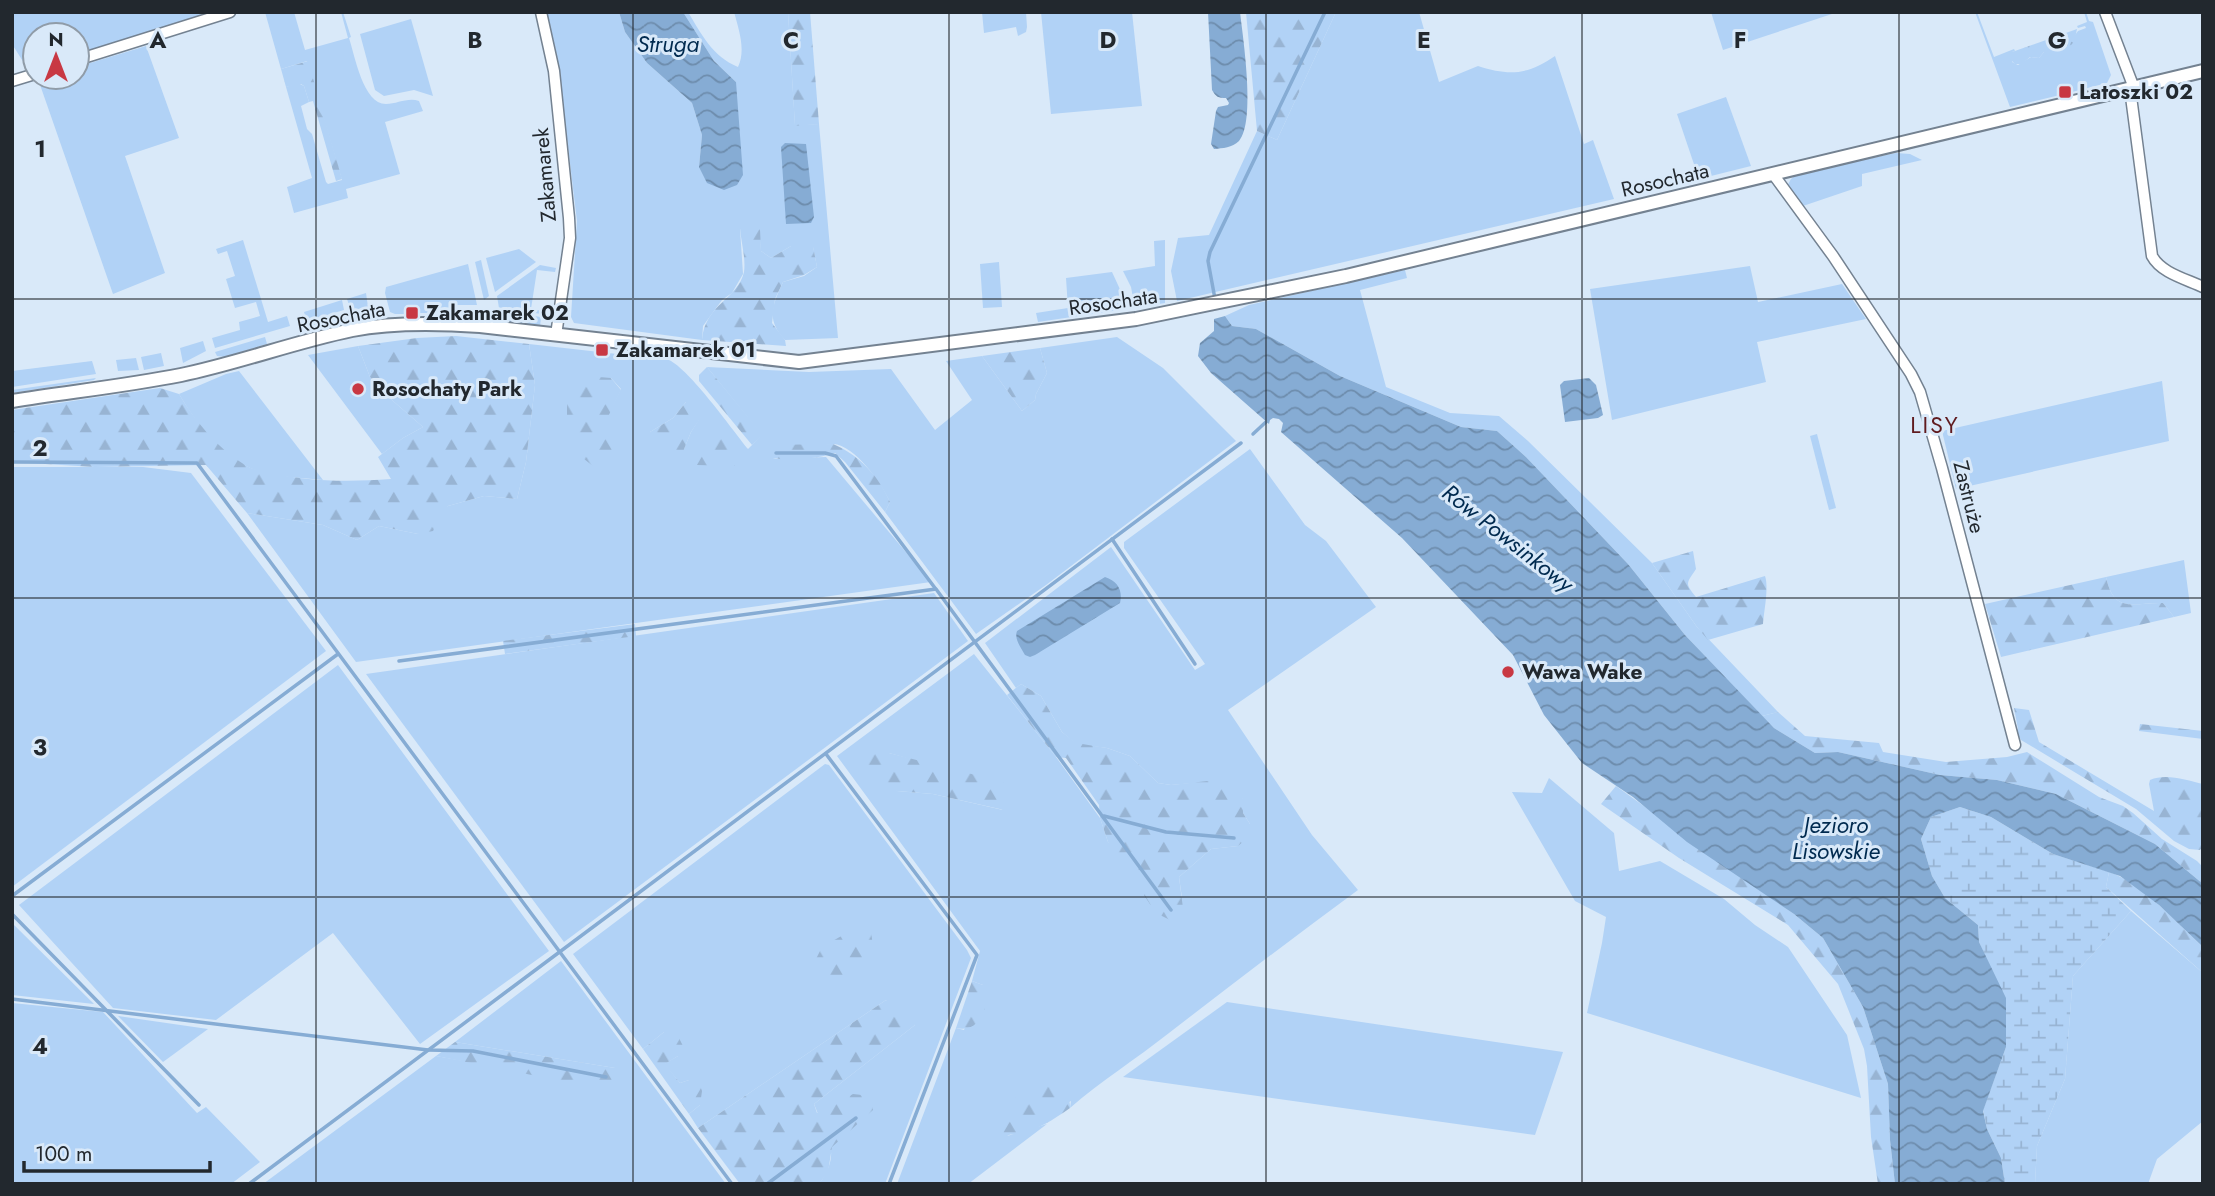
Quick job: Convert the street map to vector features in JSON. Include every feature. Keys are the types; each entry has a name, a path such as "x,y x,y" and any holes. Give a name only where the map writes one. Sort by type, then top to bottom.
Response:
{"street":[{"path":"91,56 230,12"},
{"name":"Zakamarek","path":"541,12 554,71 569,218 569,238 556,335"},
{"path":"2105,12 2132,88 2152,256 2158,265 2203,287"},
{"name":"Rosochata","path":"12,401 182,374 307,341 375,327 455,324 799,362 1136,319 1346,276 2203,71"},
{"name":"Zastruże","path":"1773,174 1833,256 1911,374 1920,392 2015,744"}],"green space":[{"path":"12,12 199,12 202,17 91,52 91,21 21,21 21,58 12,44"},
{"path":"265,12 294,12 305,50 348,38 343,12 357,67 371,96 386,104 419,101 423,111 385,122 400,174 346,189 348,198 294,213 287,187 312,178 286,87 298,83 304,86 309,102 301,106 326,182 328,184 342,180 307,61 281,69"},
{"path":"547,12 619,12 625,32 647,63 692,103 702,135 699,167 736,82 714,61 683,12 688,12 714,51 738,67 742,47 734,12 788,12 795,125 819,124 838,338 785,340 779,333 773,312 783,282 804,276 817,267 813,247 791,246 771,258 761,251 759,229 740,229 743,274 732,293 722,300 703,326 702,340 574,323 571,317 577,221 557,56"},
{"path":"788,12 810,12 819,124 795,126"},
{"path":"982,12 1026,12 1026,32 1018,36 1016,27 984,33"},
{"path":"1041,12 1132,12 1142,106 1051,114"},
{"path":"1246,12 1336,12 1277,140 1257,131"},
{"path":"1336,12 1419,12 1439,82 1478,66 1509,72 1527,70 1555,56 1584,144 1593,140 1614,199 1177,301 1171,271 1178,238 1209,235 1257,131 1277,140"},
{"path":"1711,12 1838,12 1723,50"},
{"path":"1975,12 1994,57 2014,49 2012,62 2018,65 2031,57 2039,58 2044,52 2059,49 2061,45 2067,46 2078,31 2086,28 2077,26 2087,22 2086,12 2089,21 2093,22 2111,75 2107,83 2072,92 2071,88 2060,91 2060,95 2010,107"},
{"path":"411,19 433,96 414,90 384,96 375,90 360,34"},
{"path":"2077,29 2074,43 2069,46 2061,45 2055,52 2044,52 2039,58 2030,57 2022,64 2015,64 2010,59 2012,52"},
{"path":"146,46 179,138 125,156 165,273 113,294 42,91 91,91 91,63"},
{"path":"308,61 342,179 336,181 313,101 309,102 301,84 286,87 281,69"},
{"path":"1726,97 1751,166 1699,179 1677,114"},
{"path":"1896,153 1910,154 1922,160 1862,174 1862,186 1800,207 1786,188 1797,174"},
{"path":"740,228 760,229 761,251 771,258 791,246 813,246 817,267 783,282 775,299 772,323 785,340 786,346 702,340 709,318 741,281 744,256"},
{"path":"243,240 268,322 287,316 290,326 215,348 212,338 240,330 239,322 260,316 256,302 235,308 226,279 235,276 227,251 218,254 216,249"},
{"path":"1165,240 1165,303 1135,308 1131,287 1123,271 1155,266 1154,241"},
{"path":"519,249 536,262 495,292 486,258"},
{"path":"481,260 489,296 484,300 475,262"},
{"path":"999,262 1002,307 983,308 980,264"},
{"path":"468,264 477,305 455,305 437,313 419,313 419,309 407,310 406,314 390,312 386,287"},
{"path":"540,265 556,268 555,272 537,270 531,309 549,312 549,315 499,308 497,296"},
{"path":"1750,266 1758,302 1842,284 1866,319 1757,342 1766,382 1612,420 1590,289"},
{"path":"1405,270 1407,278 1360,290 1386,387 1450,413 1499,416 1652,563 1697,627 1778,712 1762,716 1685,635 1628,564 1526,457 1497,431 1461,427 1340,376 1256,329 1232,326 1225,316 1249,305"},
{"path":"1112,272 1126,309 1038,322 1036,313 1068,308 1066,278"},
{"path":"366,293 368,307 353,310 350,308 347,299"},
{"path":"342,300 344,310 307,321 304,312"},
{"path":"476,308 475,318 448,317 447,313 456,309"},
{"path":"499,311 541,317 540,327 501,321 498,318"},
{"path":"345,314 346,324 312,333 308,330 307,324"},
{"path":"456,336 529,344 535,385 526,462 517,499 484,496 448,506 433,531 418,534 379,526 357,540 323,525 247,513 206,465 95,467 12,462 12,410 160,388 179,394 216,442 250,468 312,479 391,479 378,457 423,427 370,377 358,346"},
{"path":"265,337 267,344 225,357 217,356 215,352"},
{"path":"1117,337 1163,368 1236,441 1046,585 976,634 885,512 890,502 881,485 859,458 833,444 773,459 826,457 931,582 356,662 247,513 323,525 357,540 379,526 418,534 448,506 484,496 517,499 526,462 535,385 529,344 626,355 627,351 669,360 699,387 748,449 762,435 707,367 809,372 891,369 935,430 972,400 946,361 982,356 1022,411 1035,400 1047,373 1040,348","holes":["611,378 621,389 604,423","686,402 703,413 684,449 650,432 673,418"]},
{"path":"203,341 206,351 183,363 180,348"},
{"name":"Rosochaty Park","path":"358,346 370,377 423,427 382,454 308,355"},
{"path":"1040,348 1047,373 1035,400 1022,411 982,356"},
{"path":"161,353 164,366 144,370 141,357"},
{"path":"136,358 139,370 118,371 116,360"},
{"path":"92,361 96,374 12,387 12,371"},
{"path":"707,367 763,435 752,445 699,381 699,375"},
{"path":"239,371 323,480 263,473 235,460 208,434 179,394"},
{"path":"587,376 611,378 621,390 605,423 612,447 613,463 598,470 579,455 567,428 567,393"},
{"path":"96,378 94,380 12,393 12,390"},
{"path":"2162,381 2169,441 1956,489 1942,431"},
{"path":"686,402 702,402 704,413 691,432 682,454 656,448 650,432 673,418"},
{"path":"711,434 727,435 734,450 735,466 697,465 692,447"},
{"path":"1817,434 1836,508 1829,510 1810,436"},
{"path":"833,444 860,460 874,475 890,502 885,512 835,453 791,460 767,455 771,445"},
{"path":"1250,449 1305,525 1326,541 1376,607 1228,710 1312,835 1358,890 1070,1108 1071,1101 1007,1136 1047,1124 968,1184 897,1184 956,1028 964,1030 983,985 972,981 980,951 837,756 974,654 1056,757 1100,818 1108,842 1182,898 1179,877 1211,849 1238,846 1250,824 1243,813 1243,799 1194,783 1158,783 1130,756 1107,748 1076,744 1062,732 1041,696 1021,684 1016,688 985,643 1111,547 1195,670 1205,664 1124,548 1124,542","holes":["889,753 910,759 1003,810 933,794 897,791"]},
{"path":"12,467 143,467 191,473 326,651 12,887"},
{"path":"1693,551 1696,569 1688,583 1696,597 1765,576 1763,624 1708,640 1652,563"},
{"path":"2184,560 2191,613 2174,617 2163,603 2120,602 2114,597 2106,577"},
{"path":"2106,577 2114,597 2120,602 2163,603 2174,617 2001,657 1985,604"},
{"path":"934,593 968,641 564,942 366,674"},
{"path":"635,624 636,636 505,654 503,641"},
{"path":"338,665 549,951 420,1044 333,933 216,1020 113,1008 19,905"},
{"path":"1021,684 1041,696 1062,732 1076,743 1107,748 1130,756 1158,783 1171,785 1217,780 1235,785 1243,799 1243,813 1250,824 1251,835 1238,846 1211,849 1179,877 1184,916 1170,920 1156,913 1108,842 1100,818 1099,805 1066,758 1056,757 1007,695"},
{"path":"2014,708 2029,710 2039,742 2154,811 2150,780 2169,777 2203,784 2203,846 2200,850 2189,849 2174,841 2136,809 2021,740 2015,731 2018,729"},
{"path":"1778,712 1805,736 1879,743 1883,752 1946,762 2007,757 2027,752 2099,797 2123,806 2162,839 2197,861 2203,867 2203,884 2155,844 2056,794 1997,780 1940,775 1838,752 1815,753 1774,728 1762,716"},
{"path":"2140,724 2203,731 2203,739 2139,731"},
{"path":"870,753 889,753 1003,782 1012,795 1004,810 933,794 897,791 858,773 859,758"},
{"path":"825,764 829,765 971,958 885,1184 819,1184 826,1173 831,1153 827,1135 814,1104 915,1025 886,1000 698,1128 689,1114 700,1105 689,1080 680,1083 664,1064 678,1056 664,1032 643,1049 573,954"},
{"path":"1549,778 1614,833 1619,871 1660,861 1724,899 1755,925 1788,947 1847,1035 1861,1098 1587,1013 1606,917 1575,901 1512,792 1542,793"},
{"path":"1616,786 1794,914 1823,938 1863,1007 1888,1084 1895,1184 1878,1184 1871,1137 1864,1049 1838,984 1788,925 1679,858 1601,804"},
{"path":"1960,807 1991,817 2053,854 2109,872 2106,887 2131,911 2073,976 2065,1079 2037,1146 2035,1184 2005,1184 2001,1158 1987,1129 1983,1110 2006,1047 1989,964 1979,942 1978,925 1945,898 1932,876 1921,839 1931,817"},
{"path":"2109,872 2146,894 2203,947 2203,973 2106,887"},
{"path":"2131,911 2203,973 2203,1121 2157,1159 2148,1184 2035,1184 2037,1146 2065,1079 2073,976"},
{"path":"12,923 94,1004 12,995"},
{"path":"852,930 871,932 874,953 847,983 828,987 816,977 812,967 822,947"},
{"path":"561,961 726,1184 263,1184 436,1056 498,1067 615,1068 455,1042"},
{"path":"972,981 983,985 985,1009 972,1026 956,1028"},
{"path":"886,1000 912,1014 915,1025 814,1104 817,1113 853,1094 871,1096 873,1110 832,1147 828,1172 819,1184 740,1184 698,1128"},
{"path":"1227,1002 1563,1052 1535,1135 1123,1077"},
{"path":"12,1003 103,1012 197,1113 206,1107 260,1162 231,1184 12,1184"},
{"path":"118,1016 208,1029 163,1062"},
{"path":"664,1032 676,1032 683,1046 678,1056 665,1064 680,1083 698,1080 702,1091 700,1105 689,1114 643,1049"},
{"path":"455,1042 615,1068 619,1081 612,1091 436,1056"},
{"path":"1048,1080 1066,1095 1070,1108 1035,1129 1005,1135 995,1133 996,1116 1032,1083"}],"water":[{"name":"Struga","path":"619,12 683,12 714,61 736,82 743,175 737,185 724,190 707,183 699,167 702,135 692,103 647,63 625,32"},
{"path":"1208,12 1240,12 1248,99 1244,131 1239,141 1214,149 1211,144 1216,111 1218,107 1229,103 1226,98 1218,97 1212,90"},
{"path":"785,143 806,144 814,217 811,223 786,224 781,147"},
{"name":"Jezioro Lisowskie","path":"1225,316 1232,326 1256,329 1340,376 1461,427 1497,431 1526,457 1628,564 1685,635 1774,728 1815,753 1838,752 1940,775 1997,780 2056,794 2155,844 2203,884 2203,947 2159,905 2120,876 2053,854 1991,817 1960,807 1931,817 1921,839 1932,876 1945,898 1978,925 1979,942 2006,998 2006,1047 1983,1111 1987,1129 2001,1158 2005,1184 1895,1184 1888,1084 1863,1007 1823,938 1794,914 1687,842 1633,797 1582,763 1544,715 1513,655 1402,538 1281,432 1283,423 1279,419 1273,418 1269,424 1211,373 1198,356 1200,343 1214,331 1214,319"},
{"path":"1589,378 1596,385 1603,415 1565,422 1560,385 1564,381"},
{"path":"1105,577 1118,587 1121,594 1120,603 1035,655 1025,655 1017,640 1017,631"}],"waterway":[{"name":"Rów Powsinkowy","path":"1215,299 1208,261 1210,252 1325,12"},
{"path":"1253,434 1267,421"},
{"path":"249,1184 1241,443"},
{"path":"776,453 825,453 836,456 935,588"},
{"path":"12,462 197,463 732,1184"},
{"path":"1112,539 1195,664"},
{"path":"399,661 936,589 1171,910"},
{"path":"12,896 338,654"},
{"path":"826,754 977,955 889,1184"},
{"path":"1104,816 1166,832 1234,838"},
{"path":"12,914 199,1105"},
{"path":"12,999 428,1050 473,1051 606,1077"},
{"path":"767,1184 856,1118"}],"place":[{"name":"Latoszki 02","path":"2065,92"},
{"name":"Zakamarek 02","path":"412,313"},
{"name":"Zakamarek 01","path":"602,350"},
{"name":"Rosochaty Park","path":"358,389"},
{"name":"Wawa Wake","path":"1508,672"}],"district":[{"name":"LISY","path":"1935,425"}]}
